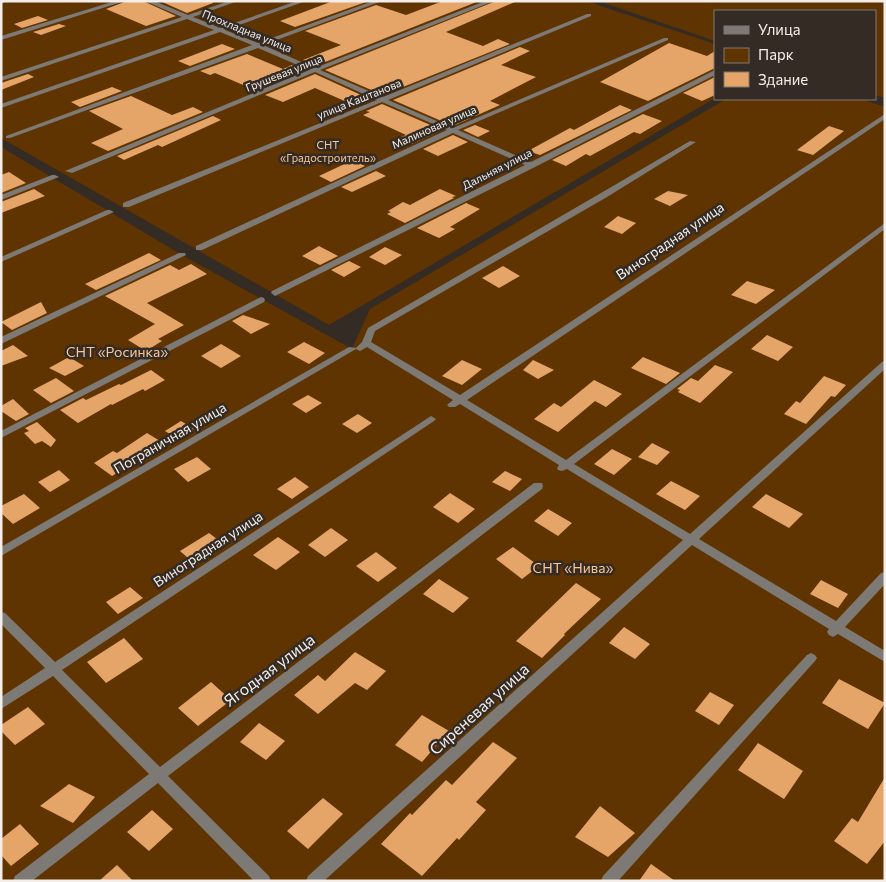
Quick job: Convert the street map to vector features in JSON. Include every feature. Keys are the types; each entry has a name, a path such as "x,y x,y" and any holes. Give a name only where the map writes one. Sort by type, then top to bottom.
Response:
{"street":[{"path":"1,38 122,1"},
{"name":"Прохладная улица","path":"148,1 257,45 532,165"},
{"path":"1,79 235,1"},
{"path":"1,106 303,1"},
{"path":"8,137 379,1"},
{"name":"Грушевая улица","path":"69,171 315,70 491,1"},
{"name":"улица Каштанова","path":"126,206 589,14"},
{"name":"Малиновая улица","path":"199,248 451,131 666,39"},
{"name":"Дальняя улица","path":"274,293 714,73"},
{"name":"Виноградная улица","path":"455,402 885,116"},
{"path":"692,142 371,330 359,347 455,402 563,468 690,540 835,631 885,657"},
{"path":"1,198 55,177"},
{"path":"1,260 107,214"},
{"path":"563,468 885,225"},
{"path":"1,341 182,255"},
{"path":"1,435 261,300"},
{"name":"Пограничная улица","path":"1,552 359,347"},
{"name":"Сиреневая улица","path":"313,881 885,364"},
{"name":"Виноградная улица","path":"1,704 430,419"},
{"name":"Ягодная улица","path":"20,881 538,486"},
{"path":"835,631 885,576"},
{"path":"1,616 264,881"},
{"path":"608,881 811,658"}],"green space":[{"name":"СНТ «Градостроитель»","path":"1,1 586,1 714,44 714,99 329,325 1,138"},
{"path":"598,1 885,1 885,98 876,95 876,10 714,10 714,41"},
{"name":"СНТ «Нива»","path":"724,100 864,100 885,107 885,881 1,881 1,147 182,255 352,349 370,309"}],"building":[{"path":"127,1 143,1 176,16 146,26 106,9"},
{"path":"160,1 213,1 213,3 187,13"},
{"path":"333,1 366,2 295,27 280,21"},
{"path":"443,1 479,1 315,66 303,60 341,45 305,31 376,5 406,15"},
{"path":"496,1 517,1 446,32 483,46 498,39 510,44 383,95 325,70"},
{"path":"38,16 48,20 22,28 14,24"},
{"path":"59,24 66,26 41,35 33,32"},
{"path":"669,43 707,56 714,52 714,68 648,101 600,82"},
{"path":"222,44 235,49 190,66 178,61"},
{"path":"520,47 530,51 501,65 536,77 490,101 500,105 453,126 393,100"},
{"path":"247,54 283,69 292,65 304,70 255,90 215,73 210,75 200,71"},
{"path":"28,74 34,77 1,90 1,83"},
{"path":"315,74 372,100 356,106 315,88 283,102 265,95"},
{"path":"714,78 714,95 702,101 683,93"},
{"path":"112,87 122,91 80,107 71,102"},
{"path":"131,96 172,115 193,107 203,112 108,151 91,143 123,129 89,111"},
{"path":"382,104 442,130 412,144 399,138 406,135 363,115 370,112 366,111"},
{"path":"620,105 632,110 540,155 528,151 570,128 574,130"},
{"path":"643,114 662,121 640,134 634,132 590,156 586,154 566,166 552,160"},
{"path":"213,116 221,120 162,147 158,145 124,160 117,156"},
{"path":"475,125 490,131 478,137 463,130"},
{"path":"829,126 844,131 813,155 797,150"},
{"path":"453,135 468,142 438,156 423,149"},
{"path":"353,160 365,166 331,182 319,176"},
{"path":"376,171 386,176 352,192 341,187"},
{"path":"9,172 26,183 1,193 1,175"},
{"path":"34,189 45,196 1,213 1,202"},
{"path":"440,189 456,196 405,223 387,214 391,212 388,211 403,202 410,205"},
{"path":"668,191 688,195 670,206 654,199"},
{"path":"466,203 480,209 450,227 455,229 439,238 417,228"},
{"path":"618,216 636,223 622,234 604,227"},
{"path":"319,246 338,256 320,265 302,256"},
{"path":"385,247 402,255 385,265 369,257"},
{"path":"149,253 161,260 96,290 85,284"},
{"path":"349,261 361,267 344,277 331,270"},
{"path":"191,264 207,274 147,303 184,325 158,339 162,341 146,351 128,340 155,324 105,296 170,265 179,270"},
{"path":"503,266 520,276 499,288 482,278"},
{"path":"747,281 775,290 756,304 731,295"},
{"path":"41,302 47,313 12,330 1,322"},
{"path":"243,315 270,324 251,334 232,321"},
{"path":"767,335 793,347 778,361 751,349"},
{"path":"304,342 325,353 309,364 287,352"},
{"path":"221,344 241,356 221,368 201,356"},
{"path":"13,345 28,356 1,366 1,351"},
{"path":"69,357 84,366 65,376 49,368"},
{"path":"643,357 680,373 666,384 631,368"},
{"path":"462,360 482,369 462,385 442,376"},
{"path":"533,360 554,370 538,379 523,370"},
{"path":"715,365 733,372 700,403 678,392 680,390 677,389 691,378 698,381"},
{"path":"151,370 165,380 145,391 143,389 111,404 78,423 60,410 83,398 86,400"},
{"path":"824,376 846,385 835,397 831,396 806,424 784,414 796,401 800,403"},
{"path":"56,378 74,391 51,403 33,390"},
{"path":"594,380 622,394 606,407 595,401 558,432 534,419 554,403 561,407"},
{"path":"308,395 322,403 306,413 292,404"},
{"path":"13,399 29,414 16,421 1,411 1,406"},
{"path":"358,414 372,423 357,433 342,424"},
{"path":"181,421 194,429 178,439 165,431"},
{"path":"37,422 56,440 51,447 42,441 35,444 24,433 29,431 25,428"},
{"path":"147,433 165,444 112,476 94,463 113,451 117,453"},
{"path":"652,443 670,452 657,465 638,457"},
{"path":"612,449 632,459 614,475 594,464"},
{"path":"197,457 211,469 188,482 174,469"},
{"path":"59,470 70,480 50,492 38,482"},
{"path":"505,471 522,479 510,491 492,482"},
{"path":"295,477 309,487 292,499 277,489"},
{"path":"671,481 700,496 685,510 656,494"},
{"path":"450,493 475,509 458,523 433,507"},
{"path":"24,494 40,508 13,524 1,513 1,506"},
{"path":"766,494 803,514 789,528 752,507"},
{"path":"548,509 572,523 558,536 534,521"},
{"path":"331,528 348,540 325,557 308,545"},
{"path":"209,533 225,545 196,565 180,551"},
{"path":"278,537 300,552 276,570 253,555"},
{"path":"513,547 539,566 522,579 496,559"},
{"path":"376,552 397,568 378,582 356,566"},
{"path":"439,579 469,598 453,613 423,594"},
{"path":"821,580 848,594 838,608 810,594"},
{"path":"576,583 601,599 542,658 516,641"},
{"path":"130,587 143,598 118,614 106,602"},
{"path":"624,627 650,644 635,659 609,643"},
{"path":"124,638 143,659 106,683 87,662"},
{"path":"355,652 386,671 367,690 355,683 318,714 294,695 318,675 325,681"},
{"path":"839,679 885,703 868,729 822,703"},
{"path":"211,682 231,700 198,726 178,708"},
{"path":"710,692 734,705 719,725 695,711"},
{"path":"28,707 45,724 15,745 1,731 1,725"},
{"path":"422,715 449,731 422,762 395,745"},
{"path":"259,723 285,741 266,760 240,742"},
{"path":"493,742 517,758 476,802 486,810 459,840 457,838 422,876 381,844 410,813 412,815 446,780 452,785"},
{"path":"758,743 803,771 784,799 738,770"},
{"path":"885,777 885,841 867,864 834,841 852,818 858,822"},
{"path":"69,784 95,797 73,823 40,806"},
{"path":"323,798 343,814 308,849 287,831"},
{"path":"600,806 635,833 608,857 575,837"},
{"path":"152,810 173,829 149,851 127,832"},
{"path":"20,824 39,844 11,866 1,855 1,839"},
{"path":"651,864 675,881 639,881"},
{"path":"117,865 133,881 99,881"}],"park label":[{"name":"СНТ «Росинка»","path":"117,352"}]}
